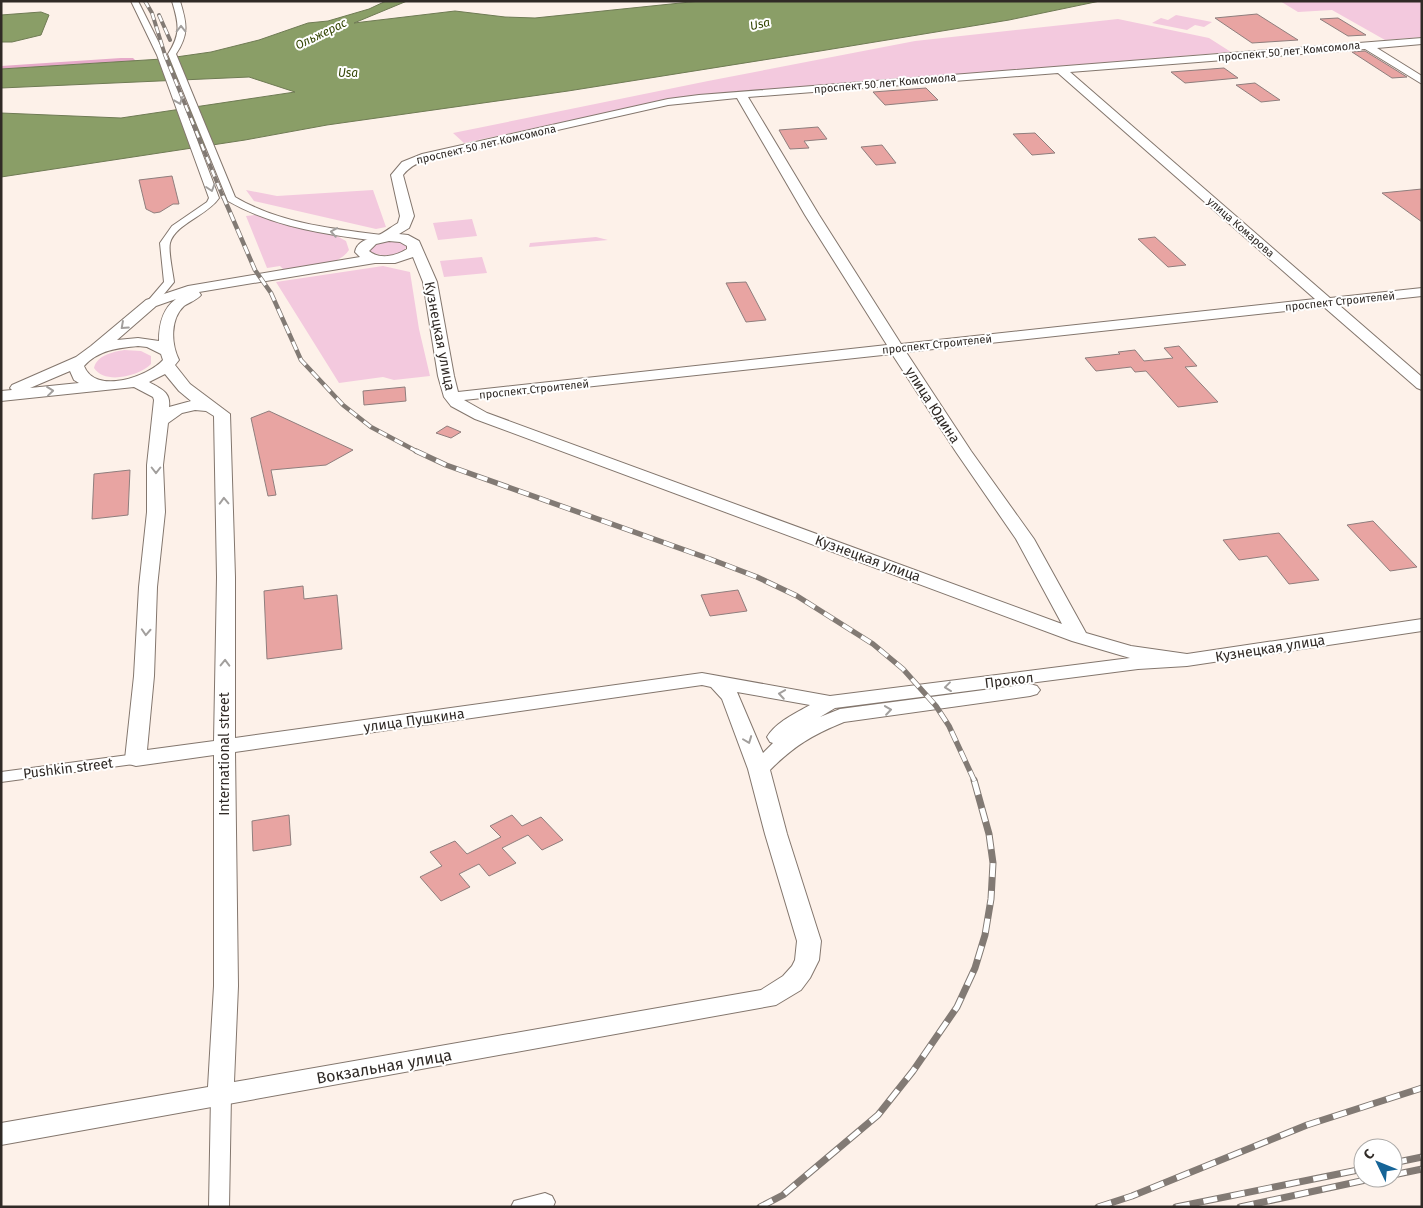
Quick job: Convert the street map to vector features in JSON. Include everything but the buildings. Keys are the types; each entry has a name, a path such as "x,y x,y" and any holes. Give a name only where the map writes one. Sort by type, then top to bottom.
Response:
{"main road":[{"name":"проспект 50 лет Комсомола","path":"401,167 420,159 447,152 668,102 1422,40"},
{"path":"1371,45 1422,72"},
{"path":"1371,45 1422,81"},
{"name":"улица Комарова","path":"1060,70 1422,385"},
{"name":"улица Юдина","path":"741,95 812,215 896,349 1024,539 1083,638"},
{"path":"319,269 342,261 364,245 382,238 404,225 407,216 397,175 401,167"},
{"name":"Кузнецкая улица","path":"407,216 416,224 414,244 427,274 446,376 452,397 457,403 481,416 1083,638 1129,652 1187,660 1422,625"},
{"path":"1,392 33,382 81,360 97,349 138,312 151,303 188,290 405,256 414,250 414,244 397,237 382,238"},
{"path":"364,245 362,252 379,259 419,267 427,274"},
{"path":"217,410 174,379 168,358 165,332 167,319 176,307 190,297 224,284"},
{"name":"проспект Строителей","path":"452,397 1422,292"},
{"path":"97,349 110,345 138,342 160,346 168,358"},
{"path":"1,396 136,382 150,378 168,358"},
{"path":"81,360 76,366 76,373 81,378 101,385"},
{"path":"136,382 158,394 162,400 155,465 156,512 148,587 144,676 136,760"},
{"path":"159,422 177,408 188,405 217,410"},
{"name":"International street","path":"217,410 226,577 224,747 226,986 221,1095"},
{"path":"1083,638 1101,648 1107,658 1101,669"},
{"path":"760,769 782,746 809,729 840,716 1103,680 1154,670 1187,660"},
{"name":"Прокол","path":"830,702 1138,663 1187,660"},
{"name":"улица Пушкина","path":"136,760 702,679 830,702"},
{"path":"718,683 731,697 760,769"},
{"path":"760,769 776,739 796,722 830,702"},
{"name":"Вокзальная улица","path":"1,1134 767,998 792,983 801,972 807,960 809,941 776,834 760,769"}],"street":[{"path":"134,1 147,21 200,156 214,198 198,214 175,228 165,243 168,282 151,303"},
{"path":"176,1 181,17 181,40 172,54 211,155 231,199 241,206 259,213 332,232 382,238"},
{"name":"Pushkin street","path":"1,777 136,760"},
{"path":"218,1207 221,1095"},
{"path":"521,1207 545,1202"}],"shaded area":[{"path":"1280,1 1422,1 1422,37 1385,40 1332,10 1298,12"},
{"path":"1176,15 1212,22 1204,27 1195,25 1187,30 1152,23 1161,18 1168,20"},
{"path":"1118,19 1209,38 1231,52 676,98 464,143 453,133 915,41"},
{"path":"133,58 136,61 1,69 1,66"},
{"path":"246,190 277,196 373,190 386,227 376,229 254,201"},
{"path":"255,215 335,235 346,241 349,250 337,260 320,266 284,270 280,266 267,268 246,216"},
{"path":"472,219 477,236 438,240 433,223"},
{"path":"596,237 608,240 529,247 530,243"},
{"path":"381,241 400,241 407,246 401,253 391,255 371,252 370,247"},
{"path":"482,257 487,273 444,277 440,261"},
{"path":"383,266 410,272 419,329 430,376 394,380 383,377 339,383 276,282"},
{"path":"124,350 141,351 151,356 151,364 139,372 122,377 106,376 94,368 102,357"}],"water":[{"name":"Usa","path":"386,1 407,1 354,23 455,11 505,17 535,18 700,1 1100,1 1009,20 820,51 568,91 327,125 245,140 1,177 1,113 121,118 295,92 249,77 1,88 1,69 162,59 211,52 259,40 308,23 328,21 369,9"},
{"path":"41,12 49,15 41,35 12,42 1,42 1,15"}],"railway":[{"path":"145,1 152,13 165,55 223,197"},
{"path":"159,15 170,40"},
{"path":"223,196 255,270 271,293 301,360 343,405 371,427 417,451"},
{"path":"417,451 446,465 710,559 757,577 797,596 873,644 903,669 936,706 949,726 975,782"},
{"path":"760,1207 783,1195 878,1115 913,1071 957,1007 975,968 985,935 991,899 993,863 989,834 974,780"},
{"path":"1098,1207 1132,1196 1307,1125 1422,1088"},
{"path":"1403,1161 1422,1157"},
{"path":"1403,1173 1422,1169"},
{"path":"1176,1207 1353,1171"},
{"path":"1240,1207 1353,1183"}],"water label":[{"name":"Ольжерас","path":"321,34"}]}
